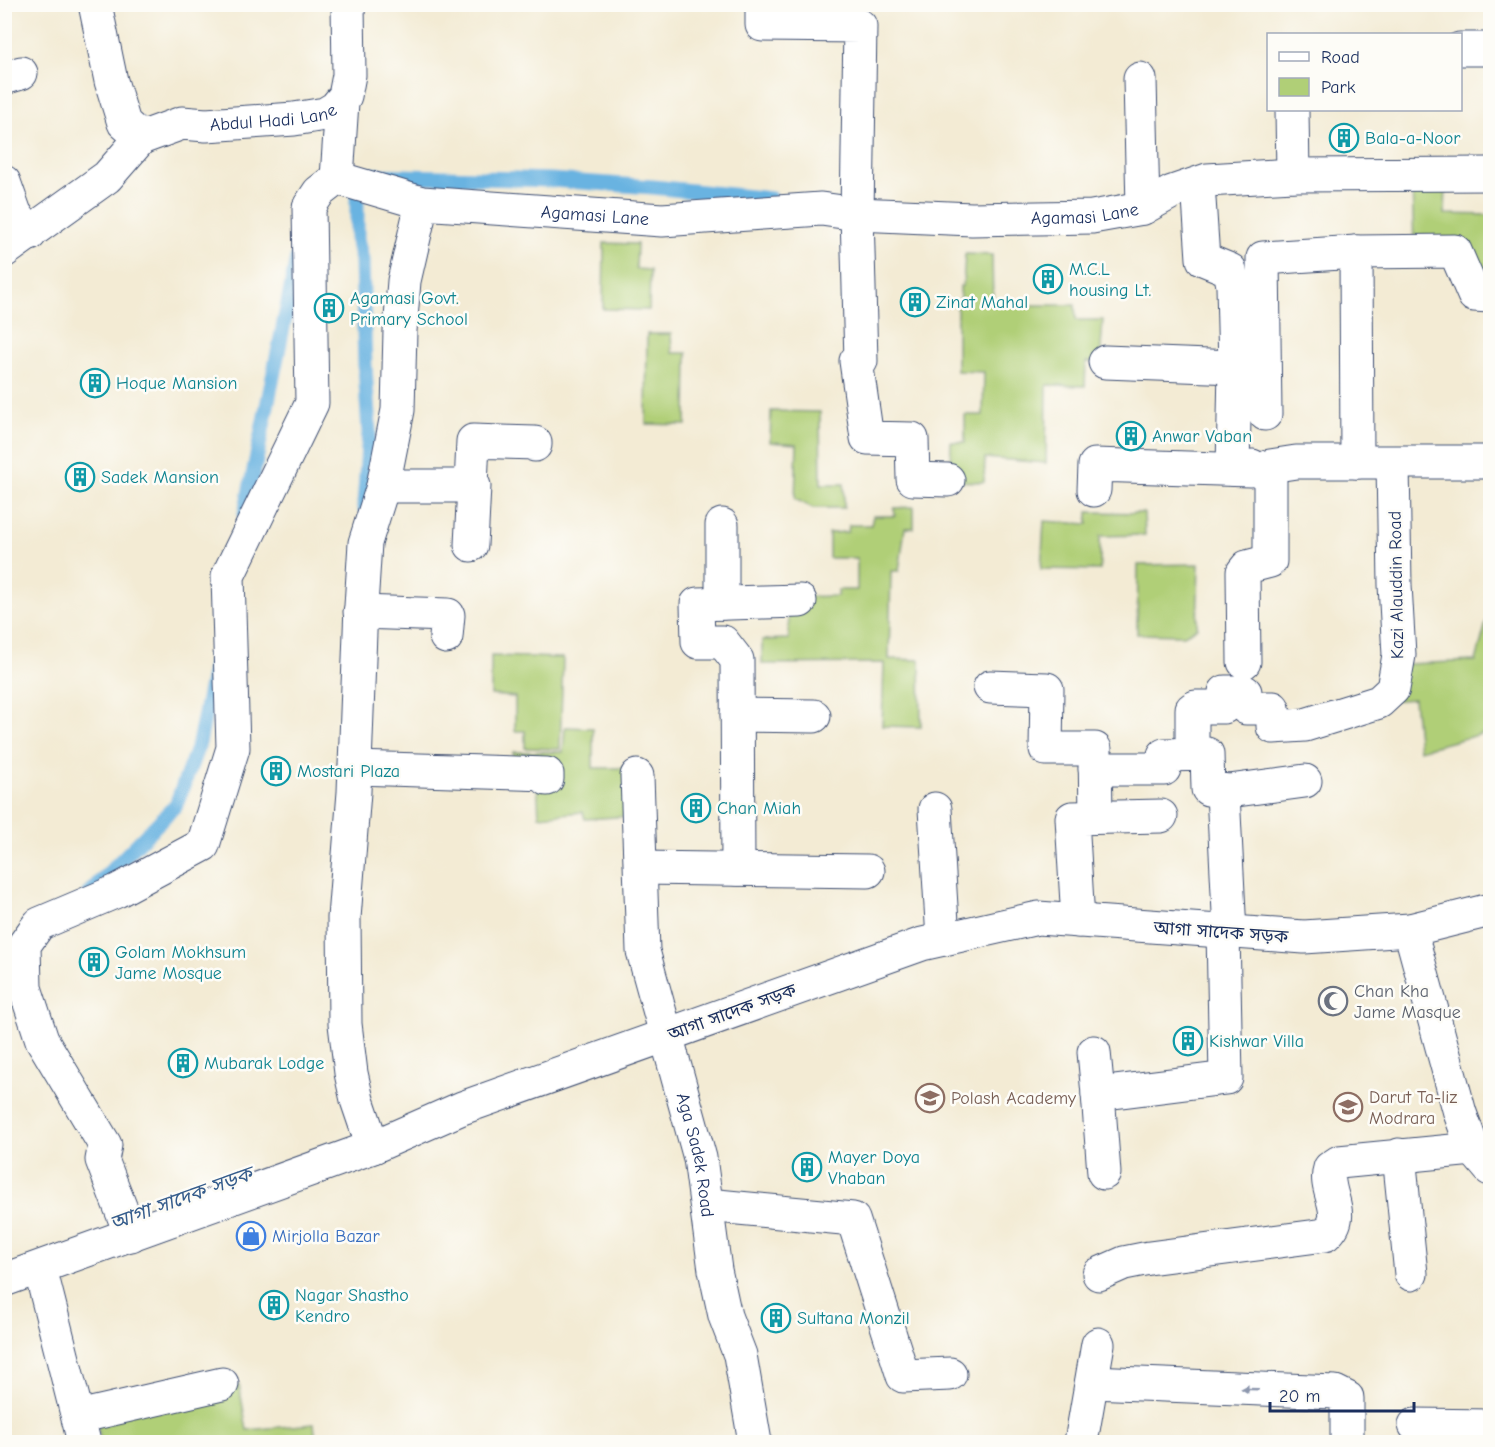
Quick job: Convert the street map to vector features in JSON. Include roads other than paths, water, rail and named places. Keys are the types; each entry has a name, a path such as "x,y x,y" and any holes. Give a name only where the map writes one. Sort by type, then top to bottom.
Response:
{"street":[{"path":"95,4 111,81 124,123 141,138"},
{"name":"Abdul Hadi Lane","path":"17,242 107,177 141,138 182,123 206,125 325,114 342,102 349,75 348,4"},
{"path":"762,4 762,25 860,26 857,214 861,361 856,361 867,438 912,439 913,479 948,480"},
{"path":"1462,49 1491,49"},
{"path":"1140,79 1143,208"},
{"path":"131,1235 102,1160 105,1145 42,1040 25,988 24,945 39,924 117,891 203,844 233,748 228,576 312,403 309,207 319,192 337,178 342,102"},
{"path":"1292,111 1293,176"},
{"name":"Agamasi Lane","path":"337,178 422,203 662,220 821,209 857,214 972,219 1092,217 1143,208 1172,192 1208,180 1293,176 1491,174"},
{"name":"Abdul Hadi Lane","path":"4,182 15,213 17,242"},
{"path":"1198,184 1203,259 1230,270 1232,278 1235,367 1233,469"},
{"path":"373,1147 357,1100 345,1024 345,918 355,768 360,612 365,543 383,486 398,410 404,281 422,203"},
{"path":"1265,414 1263,258 1356,252 1455,251 1474,295 1491,296"},
{"path":"1356,252 1356,462"},
{"path":"1106,362 1235,367"},
{"path":"383,486 472,486 473,441 536,443 535,445"},
{"path":"1094,490 1095,465 1250,470 1257,461 1269,457 1275,451 1324,452"},
{"path":"1244,662 1243,572 1247,567 1270,561 1270,466 1296,462 1491,462"},
{"name":"Kazi Alauddin Road","path":"1192,754 1192,709 1195,707 1224,707 1225,692 1245,692 1246,708 1273,708 1273,727 1305,725 1379,702 1393,689 1399,655 1395,585 1393,463"},
{"path":"722,525 722,603"},
{"path":"738,869 737,660 723,642 698,642 697,604 800,601"},
{"path":"360,612 448,615 446,636"},
{"path":"990,687 1047,689 1046,748 1095,749 1096,818"},
{"path":"737,715 814,716"},
{"path":"1095,770 1164,770 1164,755 1207,754 1207,788 1229,791 1305,781"},
{"path":"355,768 547,774 546,779"},
{"name":"Aga Sadek Road","path":"637,776 644,951 700,1158 715,1270 725,1316 740,1355 755,1443"},
{"path":"1098,1094 1226,1078 1227,933 1223,793 1219,790"},
{"path":"935,809 943,939"},
{"path":"1078,921 1072,818 1161,816"},
{"path":"640,868 868,871"},
{"name":"আগা সাদেক সড়ক","path":"4,1280 373,1147 462,1108 922,944 1038,918 1304,937 1410,930 1491,910"},
{"path":"1099,1274 1124,1263 1149,1258 1325,1234 1334,1228 1337,1216 1327,1175 1330,1168 1340,1161 1399,1155 1482,1159 1460,1113 1410,930"},
{"path":"1094,1052 1104,1173"},
{"path":"1399,1155 1411,1274"},
{"path":"707,1205 853,1219 903,1376 950,1374"},
{"path":"40,1268 81,1430 222,1384"},
{"path":"1081,1443 1098,1344"},
{"path":"1092,1382 1335,1392 1347,1398 1347,1443"},
{"path":"1415,1425 1491,1426"}],"waterway":[{"path":"367,175 551,180 653,187 771,199"},
{"path":"357,181 357,239 362,260 369,432 364,507"},
{"path":"245,514 297,259"},
{"path":"89,893 176,805 199,743 218,650"}],"place":[{"name":"Bala-a-Noor","path":"1344,138"},
{"name":"M.C.L housing Lt.","path":"1048,279"},
{"name":"Zinat Mahal","path":"915,302"},
{"name":"Agamasi Govt. Primary School","path":"329,308"},
{"name":"Hoque Mansion","path":"95,383"},
{"name":"Anwar Vaban","path":"1131,436"},
{"name":"Sadek Mansion","path":"80,477"},
{"name":"Mostari Plaza","path":"276,771"},
{"name":"Chan Miah","path":"696,808"},
{"name":"Golam Mokhsum Jame Mosque","path":"94,962"},
{"name":"Chan Kha Jame Masque","path":"1333,1001"},
{"name":"Kishwar Villa","path":"1188,1041"},
{"name":"Mubarak Lodge","path":"183,1063"},
{"name":"Polash Academy","path":"930,1098"},
{"name":"Darut Ta-liz Modrara","path":"1348,1107"},
{"name":"Mayer Doya Vhaban","path":"807,1167"},
{"name":"Mirjolla Bazar","path":"251,1236"},
{"name":"Nagar Shastho Kendro","path":"274,1305"},
{"name":"Sultana Monzil","path":"776,1318"}]}
